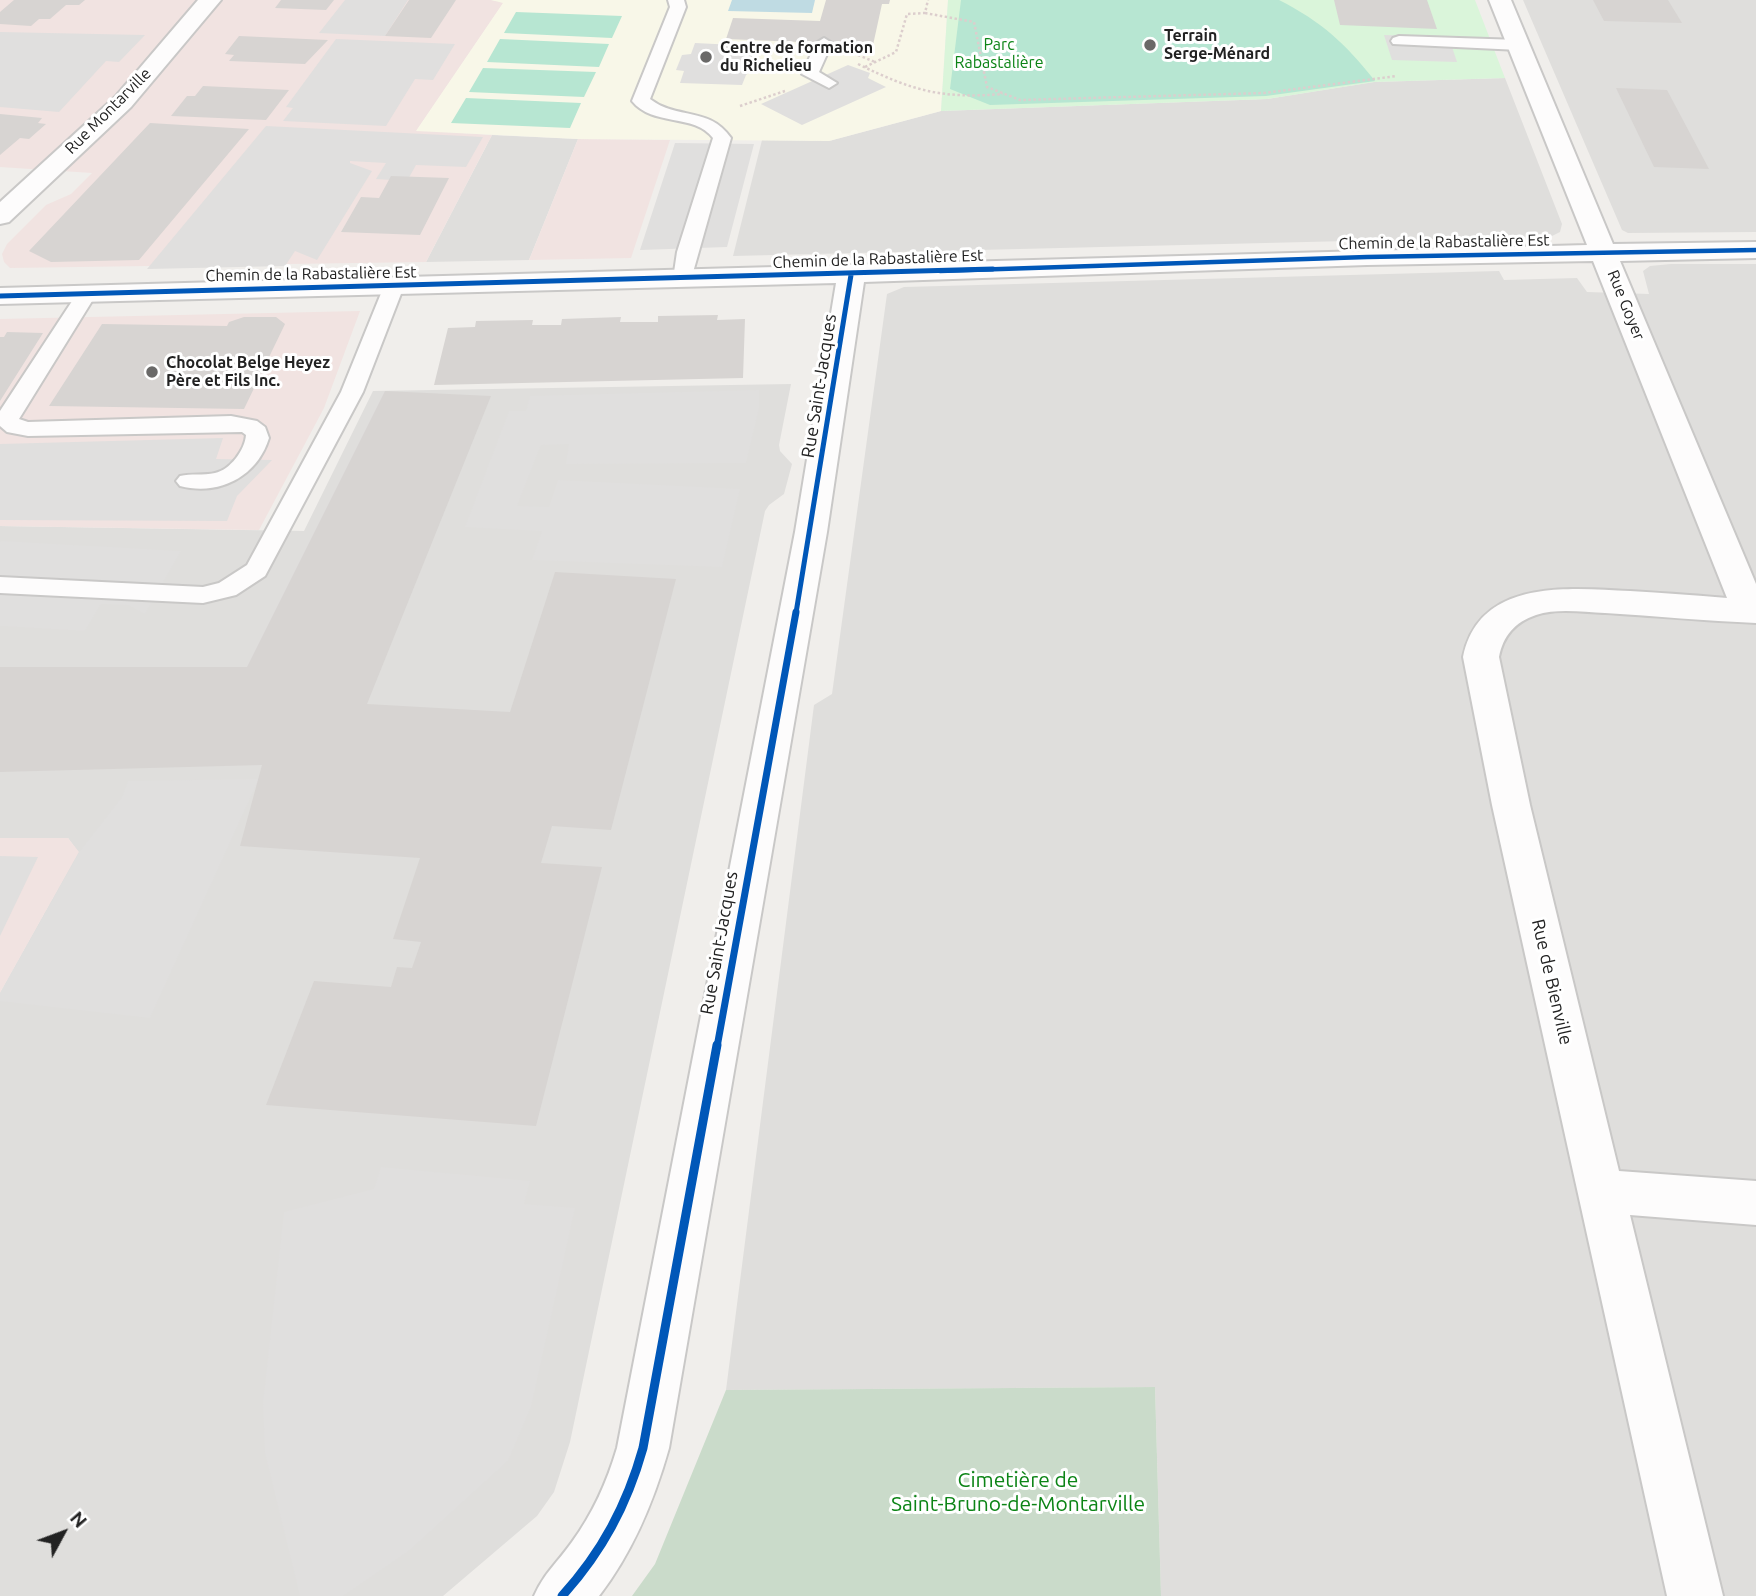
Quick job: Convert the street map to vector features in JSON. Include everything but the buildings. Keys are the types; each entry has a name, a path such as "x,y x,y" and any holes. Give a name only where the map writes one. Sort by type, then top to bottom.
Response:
{"street":[{"name":"Rue Montarville","path":"0,216 123,102 210,0"},
{"name":"Rue Goyer","path":"1500,0 1753,611"},
{"name":"Chemin de la Rabastalière Est","path":"0,296 1756,250"},
{"name":"Rue Saint-Jacques","path":"562,1596 591,1564 613,1530 627,1503 643,1448 813,518 851,275"},
{"name":"Rue de Bienville","path":"1695,1596 1600,1191 1481,657 1487,635 1503,618 1542,602 1584,601 1753,611"},
{"path":"1600,1191 1756,1203"}],"lane":[{"path":"676,0 678,7 641,101 654,111 707,124 717,130 722,138 687,252 683,279"},
{"path":"1399,41 1519,45"},
{"path":"824,43 810,74 829,83"},
{"path":"0,585 203,594 227,589 248,577 267,552 352,392 394,286"},
{"path":"87,293 10,413 8,421 15,427 28,429 231,423 249,426 257,432 257,442 243,466 233,475 217,481 187,481"}],"path":[{"path":"925,13 928,0"},
{"path":"864,67 900,47 907,14 925,13 974,22 987,87 1020,100 1264,93 1357,79 1409,75"},
{"path":"854,49 857,54 876,62"},
{"path":"873,71 913,90 935,96 1006,94"}],"shaded area":[{"path":"0,0 504,2 417,130 492,135 426,262 10,268 4,262 2,254 7,244 46,205 71,194 92,173 0,167"},
{"path":"345,0 408,0 385,36 319,33"},
{"name":"Centre de formation du Richelieu","path":"491,0 948,0 941,111 829,141 578,139 416,131 503,3"},
{"path":"1523,0 1756,0 1756,232 1628,233 1622,230"},
{"path":"0,32 145,35 119,62 106,61 59,112 0,107"},
{"path":"1384,35 1487,38 1492,49 1452,47 1457,62 1392,60"},
{"path":"336,39 455,44 433,80 415,79 386,126 283,121 293,108 286,107"},
{"path":"695,43 755,46 752,57 758,65 746,75 742,85 680,83 684,71 676,70 682,55 691,54"},
{"path":"848,65 870,73 868,78 886,87 802,125 761,104"},
{"path":"1505,78 1562,224 1560,232 1552,236 733,256 762,140 829,141 941,111 1267,99 1374,82"},
{"path":"266,126 483,137 466,167 416,165 407,181 376,179 386,163 350,161 372,171 317,260 295,251 285,266 147,269"},
{"path":"492,135 578,139 529,260 426,262"},
{"path":"578,139 670,140 631,258 529,260"},
{"path":"675,143 754,144 727,247 640,250"},
{"path":"1756,264 1756,1596 1161,1596 1155,1387 726,1390 814,705 832,694 887,294 904,287 1499,271 1504,280 1577,278 1587,292 1649,294 1643,271 1650,266"},
{"path":"360,311 324,408 259,530 0,526 0,319"},
{"path":"791,384 779,445 780,451 792,464 784,494 765,511 570,1442 554,1492 537,1516 443,1596 0,1596 0,993 78,852 68,838 0,838 0,526 304,531 373,391"},
{"path":"759,390 759,408 746,463 566,464 569,444 541,445 517,506 549,507 558,480 740,489 722,567 532,560 542,531 465,527 509,411 526,411 530,396"},
{"path":"223,438 216,459 272,460 237,496 227,521 0,520 0,444"},
{"path":"0,541 181,551 145,614 128,605 101,604 85,631 0,626"},
{"path":"259,779 150,1018 0,1001 0,993 79,852 122,797 128,781"},
{"path":"0,838 68,838 79,852 0,993"},
{"path":"0,856 38,857 0,936"},
{"path":"381,1167 530,1181 524,1204 575,1208 531,1407 508,1461 410,1550 343,1596 300,1596 265,1453 263,1403 284,1212 374,1189"}],"green space":[{"name":"Terrain Serge-Ménard","path":"948,0 1475,0 1505,78 1374,82 1267,99 941,111"},
{"name":"Terrain Serge-Ménard","path":"961,0 1279,0 1332,34 1375,81 1266,96 990,105 950,89"},
{"path":"516,12 622,16 612,38 504,33"},
{"path":"500,39 609,44 599,67 487,62"},
{"path":"483,68 596,72 584,97 469,92"},
{"path":"466,98 581,103 570,128 451,123"},
{"name":"Cimetière de Saint-Bruno-de-Montarville","path":"1155,1387 1161,1596 632,1596 655,1564 726,1390"}],"water":[{"path":"732,0 815,0 812,13 728,11"}],"cycle path":[{"path":"0,296 725,278 1367,257 1756,250"},
{"path":"562,1596 590,1563 613,1527 630,1489 643,1448 811,532 851,275"}],"place":[{"name":"Terrain Serge-Ménard","path":"1150,45"},
{"name":"Centre de formation du Richelieu","path":"706,57"},
{"name":"Chocolat Belge Heyez Père et Fils Inc.","path":"152,372"}],"park label":[{"name":"Parc Rabastalière","path":"999,54"}]}
